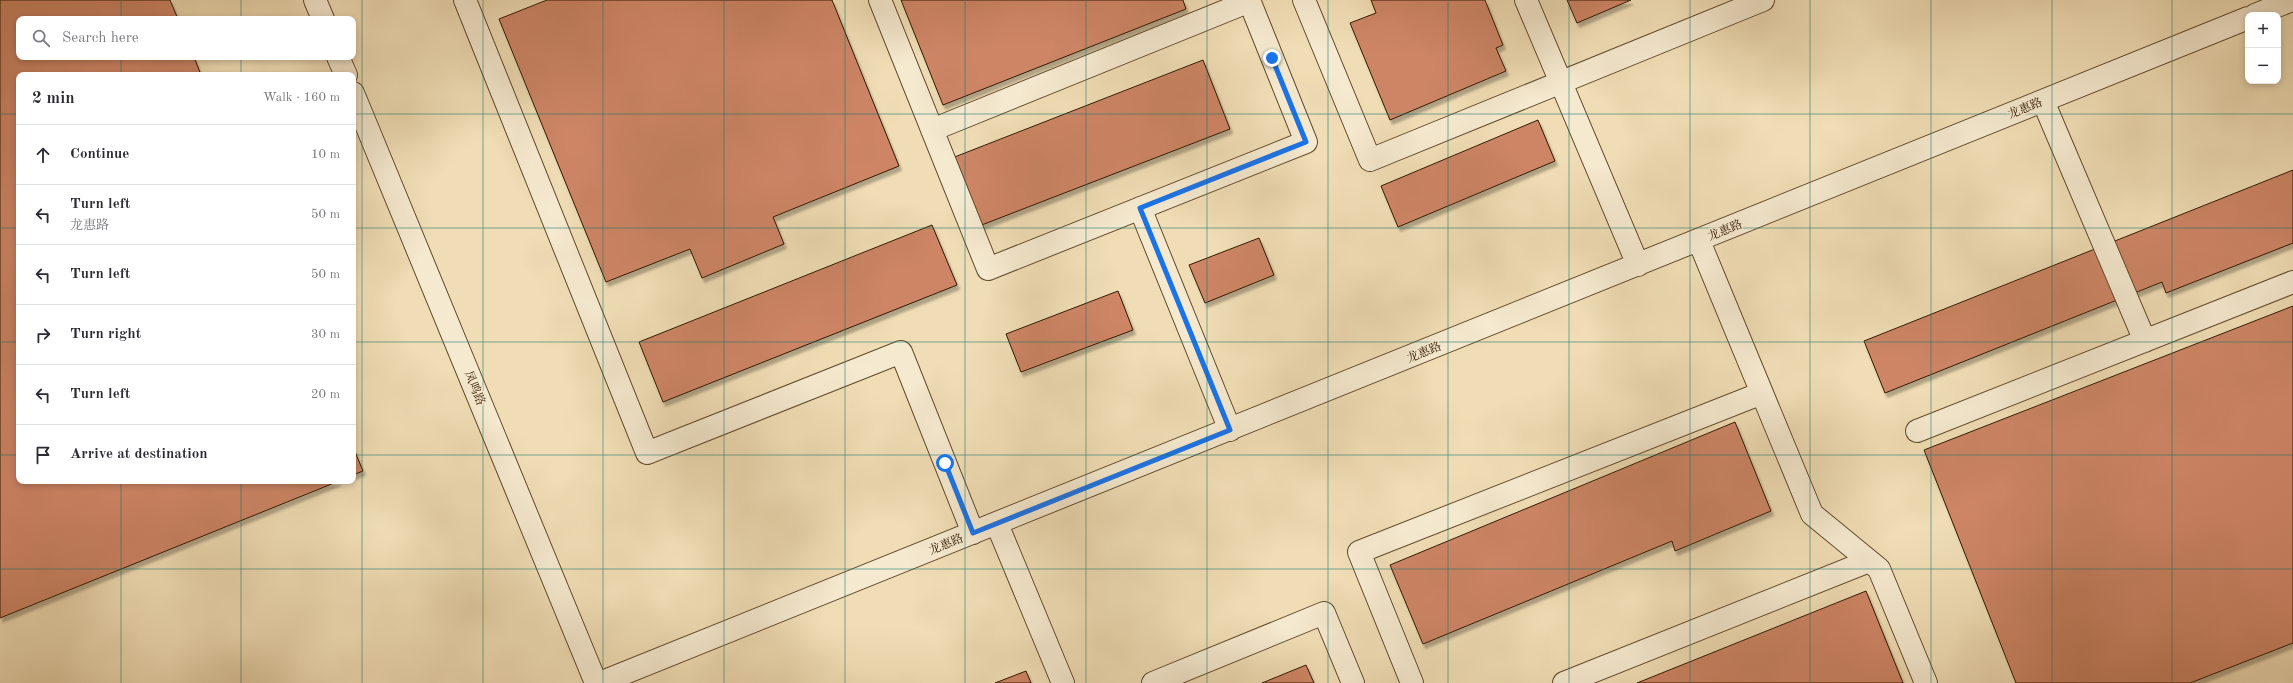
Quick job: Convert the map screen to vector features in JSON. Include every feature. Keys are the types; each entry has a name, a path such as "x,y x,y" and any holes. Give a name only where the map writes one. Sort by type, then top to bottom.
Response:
{"street":[{"path":"315,0 322,16"},
{"path":"465,0 647,453 901,352 973,533"},
{"path":"880,0 932,130 988,269 1306,142 1250,1 932,130"},
{"path":"1304,0 1370,160 1763,0"},
{"path":"1526,0 1638,265"},
{"name":"龙惠路","path":"2252,12 2292,0"},
{"name":"龙惠路","path":"600,683 2043,101 2245,15"},
{"path":"339,60 345,72"},
{"name":"凤鸣路","path":"356,100 596,683"},
{"path":"2043,101 2145,341"},
{"path":"1140,208 1230,430"},
{"path":"1698,241 1812,514 1879,569 1926,683"},
{"path":"1917,431 2293,282"},
{"path":"1412,683 1360,552 1762,393"},
{"path":"997,524 1063,683"},
{"path":"1564,683 1869,561"},
{"path":"1153,683 1324,613 1353,683"}],"building":[{"path":"0,0 170,0 177,16 16,16 16,60 195,60 200,72 16,72 16,484 332,484 0,618"},
{"path":"547,0 832,0 899,166 773,217 784,244 702,278 690,249 606,282 499,19"},
{"path":"901,0 1183,0 1186,9 943,105"},
{"path":"1371,0 1485,0 1503,45 1496,48 1506,71 1390,120 1350,23 1376,13"},
{"path":"1567,0 1631,0 1577,23"},
{"path":"1203,60 1230,129 979,226 952,158"},
{"path":"1538,120 1555,161 1398,227 1381,186"},
{"path":"2293,170 2293,243 2166,293 2162,282 1885,393 1864,341"},
{"path":"932,225 957,285 663,402 639,342"},
{"path":"1259,238 1274,275 1205,303 1189,265"},
{"path":"1118,291 1133,330 1021,372 1006,334"},
{"path":"2293,306 2293,643 2190,683 2016,683 1924,450"},
{"path":"1735,422 1771,511 1675,551 1672,541 1423,644 1390,565"},
{"path":"356,454 363,471 356,474"},
{"path":"1866,591 1903,683 1637,683"},
{"path":"1306,665 1314,683 1262,683"},
{"path":"1026,671 1031,683 995,683"}],"route":[{"path":"945,463 973,533 1230,430 1140,208 1306,142 1272,58"}]}
